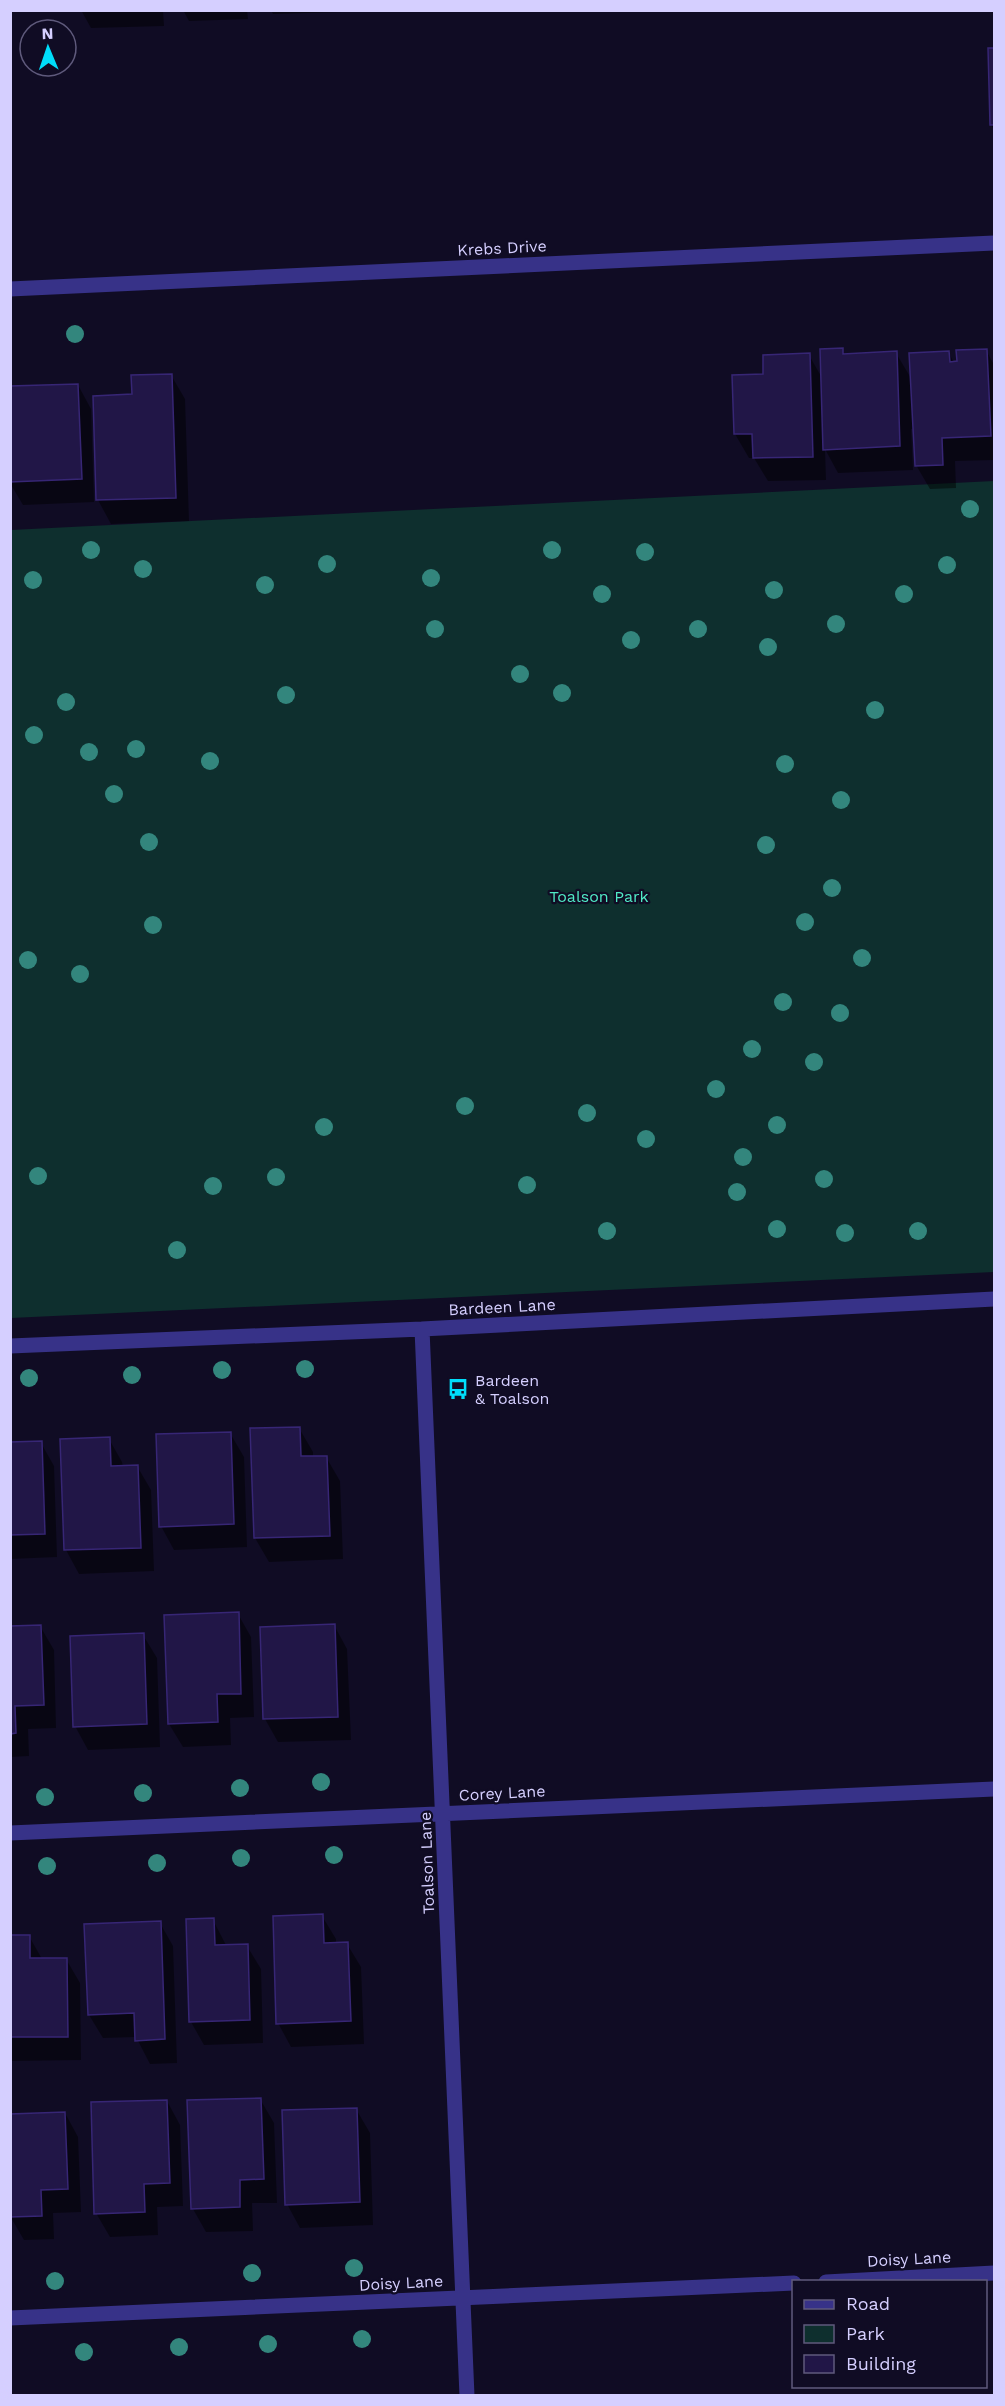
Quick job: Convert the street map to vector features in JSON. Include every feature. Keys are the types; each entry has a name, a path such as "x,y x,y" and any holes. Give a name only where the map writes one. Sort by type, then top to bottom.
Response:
{"street":[{"name":"Krebs Drive","path":"10,289 994,243"},
{"name":"Bardeen Lane","path":"10,1346 422,1329 994,1299"},
{"name":"Toalson Lane","path":"422,1329 467,2396"},
{"name":"Corey Lane","path":"10,1833 994,1789"},
{"name":"Doisy Lane","path":"863,2280 994,2273"},
{"name":"Doisy Lane","path":"10,2318 792,2283"}],"green space":[{"name":"Toalson Park","path":"994,481 994,1272 11,1318 11,530"}],"building":[{"path":"988,48 994,48 994,125 990,125"},
{"path":"843,348 843,354 897,351 900,446 823,450 820,349"},
{"path":"987,349 991,436 942,438 943,465 915,466 909,353 949,351 950,362 957,361 956,350"},
{"path":"810,353 813,457 753,458 752,434 734,434 732,375 763,374 763,355"},
{"path":"172,374 176,498 96,500 93,396 132,394 131,375"},
{"path":"78,384 82,479 10,482 10,386"},
{"path":"300,1427 301,1456 327,1456 330,1536 254,1538 250,1428"},
{"path":"231,1432 234,1524 159,1527 156,1434"},
{"path":"110,1437 111,1466 138,1465 141,1548 64,1550 60,1439"},
{"path":"42,1441 45,1534 10,1535 10,1442"},
{"path":"239,1612 241,1694 217,1694 218,1722 168,1724 164,1615"},
{"path":"335,1624 338,1717 263,1719 260,1627"},
{"path":"41,1625 44,1705 15,1706 16,1733 10,1734 10,1626"},
{"path":"144,1633 147,1724 73,1727 70,1636"},
{"path":"323,1914 324,1943 348,1942 351,2021 276,2024 273,1916"},
{"path":"214,1918 215,1945 248,1944 250,2020 189,2022 186,1919"},
{"path":"161,1921 165,2039 135,2041 134,2013 88,2015 84,1924"},
{"path":"10,1935 30,1935 30,1958 67,1958 68,2037 10,2037"},
{"path":"261,2098 264,2179 240,2180 240,2207 191,2209 187,2100"},
{"path":"167,2100 170,2183 144,2184 145,2212 94,2214 91,2102"},
{"path":"357,2108 360,2202 285,2205 282,2110"},
{"path":"65,2112 68,2189 41,2190 42,2216 10,2217 10,2114"}],"place":[{"name":"Bardeen & Toalson","path":"458,1389"}]}
